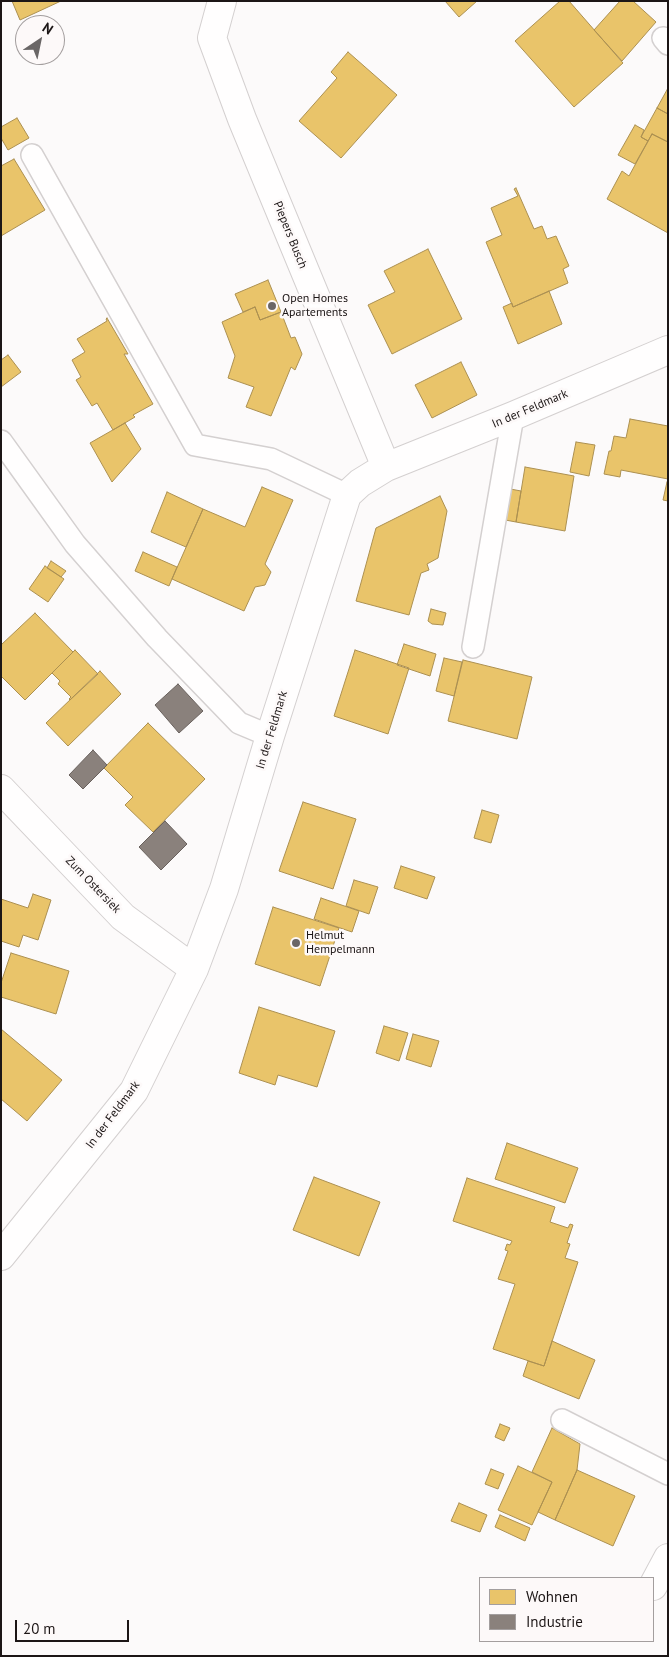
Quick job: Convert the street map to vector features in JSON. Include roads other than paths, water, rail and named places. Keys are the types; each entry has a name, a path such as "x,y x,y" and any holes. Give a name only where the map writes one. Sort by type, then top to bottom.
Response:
{"street":[{"name":"Piepers Busch","path":"222,1 212,38 242,119 386,467"},
{"name":"In der Feldmark","path":"1,1256 134,1091 194,969 224,889 270,736 347,495 360,483 386,467 514,416 668,350"},
{"name":"Zum Ostersiek","path":"1,789 123,917 194,969"},
{"path":"654,1584 668,1558"},
{"path":"654,1593 668,1600"}],"lane":[{"path":"32,155 195,445 271,459 347,495"},
{"path":"473,647 514,416"},
{"path":"1,440 75,544 157,638 239,722 270,736"},
{"path":"562,1420 668,1474"}],"place":[{"name":"Open Homes Apartements","path":"272,306"},
{"name":"Helmut Hempelmann","path":"296,943"}]}
